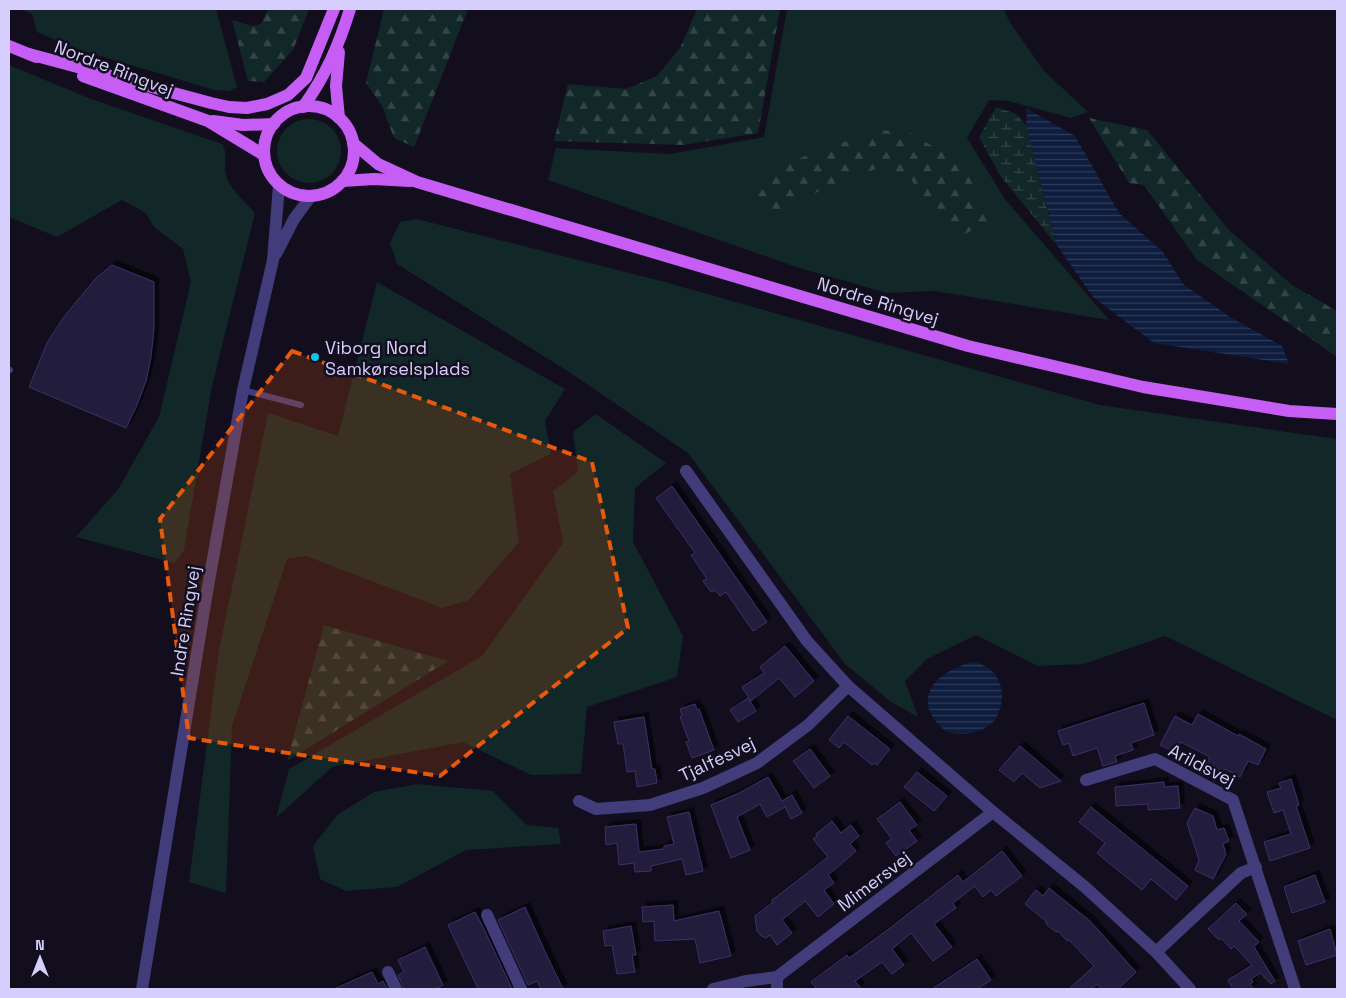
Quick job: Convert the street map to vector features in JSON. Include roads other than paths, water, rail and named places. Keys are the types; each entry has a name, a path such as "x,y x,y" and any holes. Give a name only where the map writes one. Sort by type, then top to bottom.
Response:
{"main road":[{"path":"28,54 210,103 246,108 267,104 288,95 306,78 334,9"},
{"path":"304,107 320,82 339,44 350,9"},
{"path":"339,44 336,86 339,118"},
{"name":"Nordre Ringvej","path":"9,46 96,81 208,121 264,155"},
{"path":"304,107 316,107 329,111 339,118 346,125 353,143 353,163 343,181 329,192 311,196 289,192 279,185 269,171 264,155 268,133 274,124 292,110 304,107"},
{"name":"Nordre Ringvej","path":"208,121 243,125 274,124"},
{"name":"Nordre Ringvej","path":"353,143 378,164 417,182 968,346 1143,387 1289,411 1337,414"},
{"name":"Nordre Ringvej","path":"343,181 417,182"}],"street":[{"name":"Indre Ringvej","path":"142,989 207,592 243,390 273,260 279,185"},
{"name":"Indre Ringvej","path":"273,260 294,220 311,196"},
{"path":"686,471 807,641 848,686 993,812 1085,886 1156,952 1190,989"},
{"name":"Tjalfesvej","path":"579,801 596,810 650,804 703,788 757,764 808,726 848,686"},
{"name":"Arildsvej","path":"1086,780 1155,759 1233,800 1295,989"},
{"name":"Mimersvej","path":"713,989 746,981 777,983 993,812"},
{"path":"1156,952 1241,873 1256,867"},
{"path":"487,915 521,989"},
{"path":"388,972 396,989"}],"lane":[{"path":"243,390 301,405"}],"water":[{"path":"1027,109 1075,136 1119,213 1163,252 1183,284 1230,317 1282,346 1289,364 1154,343 1093,297 1056,244 1026,125"},
{"path":"973,662 990,669 996,676 1002,692 1000,709 996,718 986,728 962,734 947,732 933,716 928,705 929,695 933,686 940,678 950,671"}],"place":[{"name":"Viborg Nord Samkørselsplads","path":"315,357"}]}
